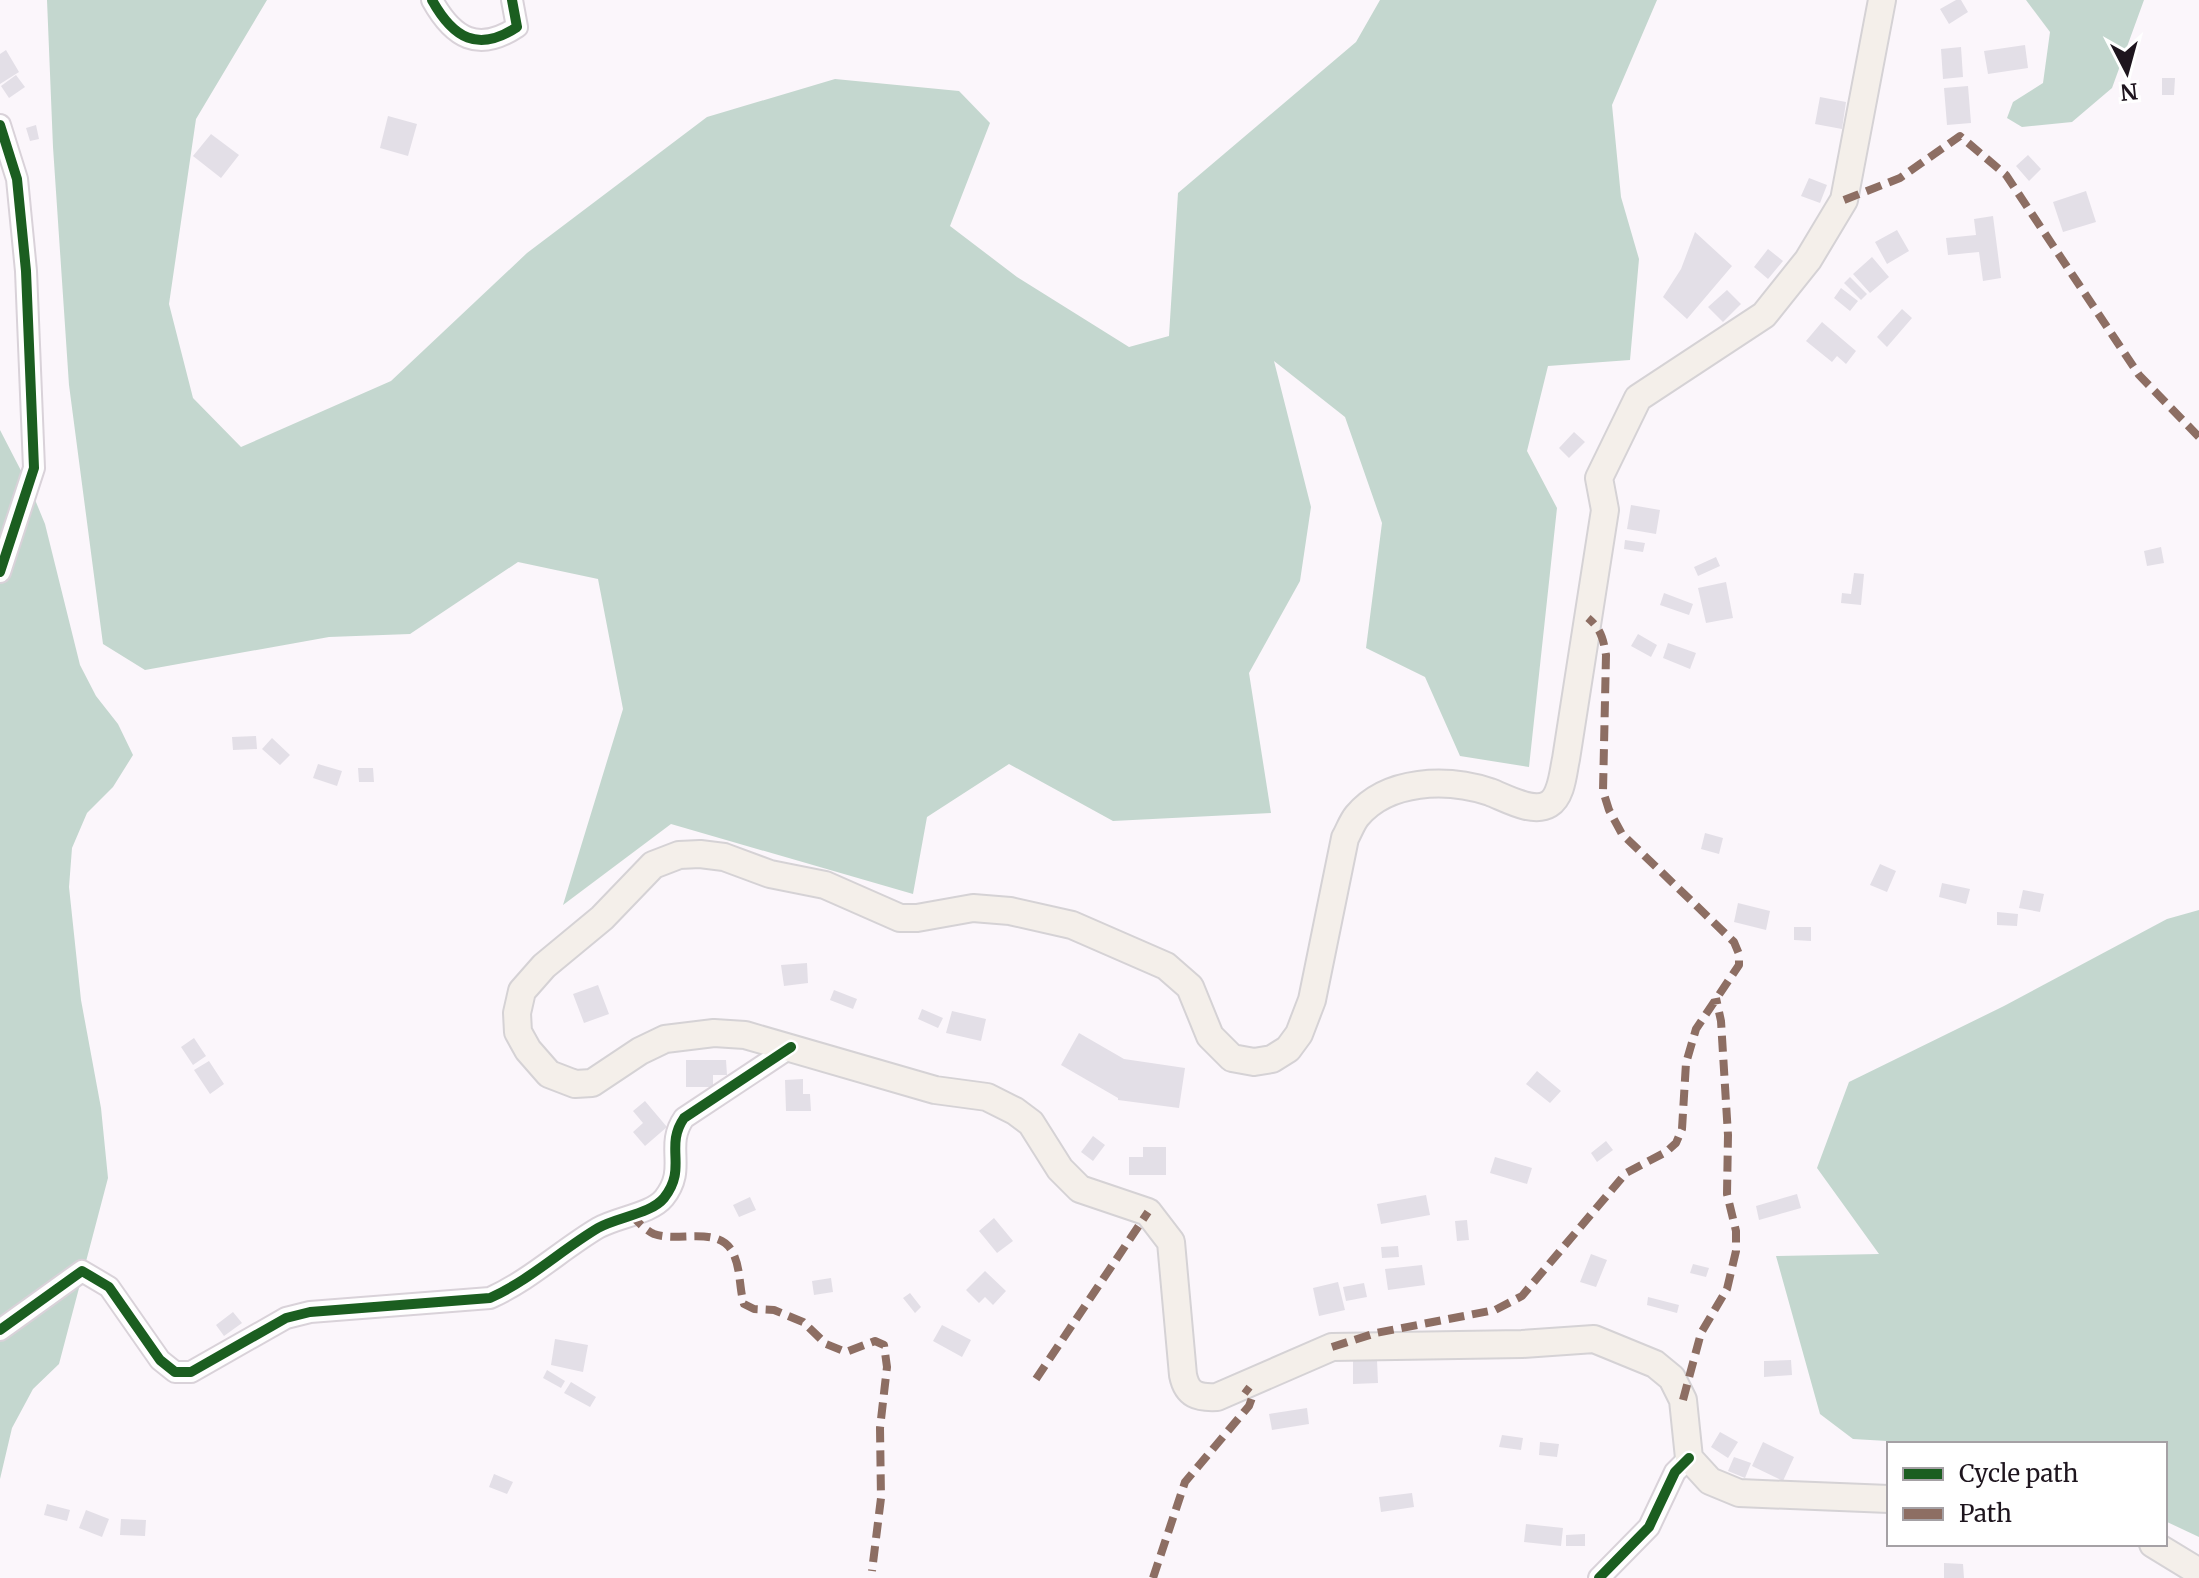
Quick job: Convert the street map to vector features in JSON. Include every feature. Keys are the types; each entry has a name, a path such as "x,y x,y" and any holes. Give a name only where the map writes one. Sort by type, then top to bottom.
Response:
{"main road":[{"path":"1882,0 1844,200 1808,260 1764,315 1638,398 1599,478 1605,510 1566,759 1557,797 1550,804 1540,807 1445,783 1407,786 1371,804 1356,817 1345,838 1312,1000 1299,1034 1288,1049 1272,1059 1254,1062 1232,1058 1210,1036 1190,987 1166,966 1072,925 1010,911 973,908 900,918 825,885 770,874 724,857 700,854 679,855 653,865 602,918 544,966 522,991 517,1013 518,1032 528,1050 549,1074 575,1084 592,1083 640,1051 665,1039 714,1033 745,1035 909,1083 987,1097 1015,1111 1031,1123 1060,1169 1080,1189 1148,1212 1171,1242 1185,1386 1192,1394 1203,1398 1217,1397 1332,1347 1522,1344 1594,1339 1655,1364 1672,1378 1683,1400 1689,1458 1710,1481 1739,1493 1887,1499"},
{"path":"2156,1546 2199,1572"}],"street":[{"path":"432,0 455,32 471,39 499,39 517,27 512,0"},
{"path":"0,125 17,179 26,271 34,468 0,572"},
{"path":"0,1330 82,1271 109,1287 160,1360 175,1372 191,1372 286,1318 310,1312 490,1298 516,1286 599,1227 653,1207 664,1198 677,1176 675,1131 684,1118 791,1047"},
{"path":"1599,1578 1649,1527 1675,1472 1689,1458"}],"green space":[{"path":"47,0 267,0 196,119 169,304 193,398 241,447 391,381 527,253 707,117 835,79 959,91 990,123 950,226 1017,277 1129,347 1169,336 1178,193 1356,42 1380,0 1657,0 1612,105 1621,197 1639,259 1630,360 1548,366 1527,451 1557,508 1529,767 1460,756 1425,677 1366,648 1382,523 1345,417 1274,361 1311,507 1300,581 1249,673 1271,813 1113,821 1009,764 927,817 913,894 671,824 563,905 623,709 598,579 518,562 410,634 329,637 145,670 103,644 69,385"},
{"path":"2026,0 2144,0 2112,88 2072,122 2022,127 2007,118 2013,102 2043,83 2050,32"},
{"path":"0,430 45,524 80,665 96,696 118,724 133,755 113,787 87,813 72,848 69,887 81,1000 101,1108 108,1178 59,1364 33,1389 12,1428 0,1479"},
{"path":"2199,910 2199,1537 2167,1522 2167,1442 1905,1442 1853,1439 1820,1414 1776,1256 1879,1254 1817,1168 1849,1082 2004,1006 2167,919"}],"building":[{"path":"1961,0 1968,12 1949,24 1940,9"},
{"path":"2025,45 2028,68 1988,74 1984,51"},
{"path":"1961,47 1963,77 1943,79 1941,49"},
{"path":"6,50 19,72 0,84 0,54"},
{"path":"16,75 25,87 9,98 1,86"},
{"path":"2162,78 2175,78 2174,95 2162,95"},
{"path":"1968,86 1971,123 1947,125 1944,88"},
{"path":"1820,97 1846,102 1842,129 1815,124"},
{"path":"388,116 417,124 408,156 380,148"},
{"path":"36,125 39,139 30,141 26,128"},
{"path":"211,134 239,155 221,178 193,156"},
{"path":"2028,155 2041,169 2029,181 2016,166"},
{"path":"1809,178 1827,185 1820,203 1801,196"},
{"path":"2086,191 2096,222 2063,232 2053,202"},
{"path":"1993,216 2001,278 1983,281 1979,252 1948,255 1946,238 1976,235 1974,219"},
{"path":"1897,230 1909,251 1887,264 1875,242"},
{"path":"1695,232 1732,266 1687,319 1663,297 1681,269"},
{"path":"1768,249 1783,261 1768,279 1754,267"},
{"path":"1872,257 1889,277 1870,293 1853,274"},
{"path":"1850,277 1867,294 1861,300 1844,283"},
{"path":"1841,288 1858,301 1850,311 1834,298"},
{"path":"1727,290 1741,304 1723,322 1708,307"},
{"path":"1902,309 1912,318 1887,347 1877,337"},
{"path":"1822,322 1856,351 1846,364 1837,356 1832,362 1806,341"},
{"path":"1574,432 1585,442 1569,458 1559,448"},
{"path":"1631,505 1660,510 1656,534 1627,529"},
{"path":"1625,540 1645,543 1643,552 1624,549"},
{"path":"2161,547 2164,563 2147,566 2144,551"},
{"path":"1716,557 1720,566 1698,576 1694,567"},
{"path":"1854,573 1864,574 1861,605 1841,603 1842,593 1851,594"},
{"path":"1726,582 1733,618 1706,623 1698,588"},
{"path":"1664,593 1693,604 1689,615 1660,605"},
{"path":"1638,634 1657,645 1651,657 1631,646"},
{"path":"1668,643 1696,653 1690,669 1663,658"},
{"path":"256,736 257,749 233,750 232,737"},
{"path":"272,738 290,755 280,765 262,749"},
{"path":"318,764 342,771 337,786 313,778"},
{"path":"358,768 373,768 374,782 359,782"},
{"path":"1705,833 1723,838 1719,854 1701,849"},
{"path":"1880,864 1896,871 1887,892 1870,885"},
{"path":"1942,883 1970,889 1966,904 1939,897"},
{"path":"2023,890 2044,894 2040,912 2019,908"},
{"path":"1738,903 1770,911 1766,930 1734,922"},
{"path":"1997,912 2018,914 2017,926 1997,925"},
{"path":"1794,927 1811,927 1811,941 1794,940"},
{"path":"807,963 808,983 784,986 781,965"},
{"path":"598,985 609,1014 584,1023 573,994"},
{"path":"834,990 857,999 853,1009 830,1000"},
{"path":"922,1009 943,1018 938,1028 918,1019"},
{"path":"952,1011 986,1019 981,1041 946,1033"},
{"path":"1079,1033 1124,1059 1185,1068 1179,1108 1118,1100 1061,1065"},
{"path":"194,1038 206,1056 193,1065 181,1047"},
{"path":"686,1060 726,1060 727,1075 713,1075 713,1087 686,1087"},
{"path":"209,1061 224,1084 210,1094 194,1070"},
{"path":"1537,1071 1561,1091 1550,1103 1526,1084"},
{"path":"803,1079 803,1094 810,1094 811,1111 786,1111 785,1080"},
{"path":"645,1101 667,1127 645,1146 633,1132 643,1123 633,1111"},
{"path":"1093,1136 1105,1145 1093,1161 1081,1152"},
{"path":"1606,1141 1613,1150 1597,1162 1591,1153"},
{"path":"1143,1147 1166,1147 1166,1175 1129,1175 1129,1157 1143,1157"},
{"path":"1495,1157 1532,1168 1527,1184 1490,1173"},
{"path":"1797,1194 1801,1208 1759,1220 1756,1206"},
{"path":"1426,1195 1430,1215 1381,1224 1377,1204"},
{"path":"750,1197 756,1210 739,1217 733,1205"},
{"path":"994,1218 1013,1241 997,1253 979,1231"},
{"path":"1467,1220 1469,1240 1457,1241 1455,1221"},
{"path":"1398,1246 1399,1257 1382,1258 1381,1247"},
{"path":"1591,1254 1607,1260 1596,1287 1580,1282"},
{"path":"1693,1264 1709,1268 1706,1277 1690,1273"},
{"path":"1422,1265 1425,1285 1388,1290 1385,1269"},
{"path":"985,1271 1006,1291 993,1305 985,1297 979,1303 966,1290"},
{"path":"831,1278 833,1292 814,1295 812,1281"},
{"path":"1338,1282 1345,1310 1319,1316 1313,1288"},
{"path":"1364,1283 1367,1297 1346,1301 1343,1287"},
{"path":"910,1293 921,1307 915,1313 903,1298"},
{"path":"1648,1297 1679,1305 1677,1313 1647,1305"},
{"path":"233,1312 242,1323 224,1336 216,1325"},
{"path":"942,1325 971,1340 962,1357 933,1341"},
{"path":"555,1339 588,1345 583,1372 551,1365"},
{"path":"1377,1360 1378,1383 1353,1384 1353,1361"},
{"path":"1791,1360 1792,1375 1764,1377 1764,1361"},
{"path":"547,1370 565,1381 561,1388 543,1378"},
{"path":"571,1382 596,1397 590,1407 564,1393"},
{"path":"1307,1408 1309,1424 1272,1430 1269,1414"},
{"path":"1720,1432 1738,1442 1728,1458 1711,1447"},
{"path":"1502,1435 1523,1438 1521,1450 1499,1447"},
{"path":"1540,1442 1559,1444 1557,1457 1539,1455"},
{"path":"1763,1442 1794,1457 1783,1481 1752,1466"},
{"path":"1734,1457 1751,1463 1745,1478 1728,1471"},
{"path":"494,1474 513,1482 507,1494 489,1487"},
{"path":"1412,1493 1414,1507 1381,1512 1379,1497"},
{"path":"47,1504 70,1510 67,1521 44,1515"},
{"path":"86,1510 109,1519 102,1537 79,1528"},
{"path":"121,1519 146,1520 145,1536 120,1535"},
{"path":"1526,1524 1563,1528 1561,1546 1524,1542"},
{"path":"1585,1534 1585,1546 1566,1546 1566,1535"},
{"path":"1944,1563 1963,1564 1964,1578 1944,1578"}],"marked path":[{"path":"1844,200 1900,178 1960,136 2006,175 2139,375 2199,437"},
{"path":"1332,1347 1376,1333 1495,1310 1522,1296 1626,1173 1666,1152 1676,1143 1682,1129 1686,1063 1696,1029 1739,965 1739,954 1734,942 1622,834 1609,810 1603,791 1606,655 1601,634 1588,618"},
{"path":"1683,1400 1701,1333 1727,1289 1736,1251 1736,1231 1727,1194 1728,1135 1721,1021 1716,998"},
{"path":"1036,1379 1148,1212"},
{"path":"630,1214 654,1234 710,1237 728,1246 736,1261 744,1304 754,1309 774,1310 803,1322 826,1344 846,1352 875,1341 884,1345 887,1367 880,1428 881,1498 872,1571"},
{"path":"1153,1578 1185,1482 1249,1406 1253,1395 1244,1388"}],"cycle path":[{"path":"432,0 458,32 479,40 503,35 517,27 512,0"},
{"path":"0,125 17,179 26,271 34,468 0,572"},
{"path":"0,1330 82,1271 109,1287 160,1360 175,1372 191,1372 286,1318 310,1312 490,1298 519,1283 598,1228 642,1212 664,1198 674,1177 676,1139 684,1118 791,1047"},
{"path":"1599,1578 1649,1527 1675,1472 1689,1458"}]}
